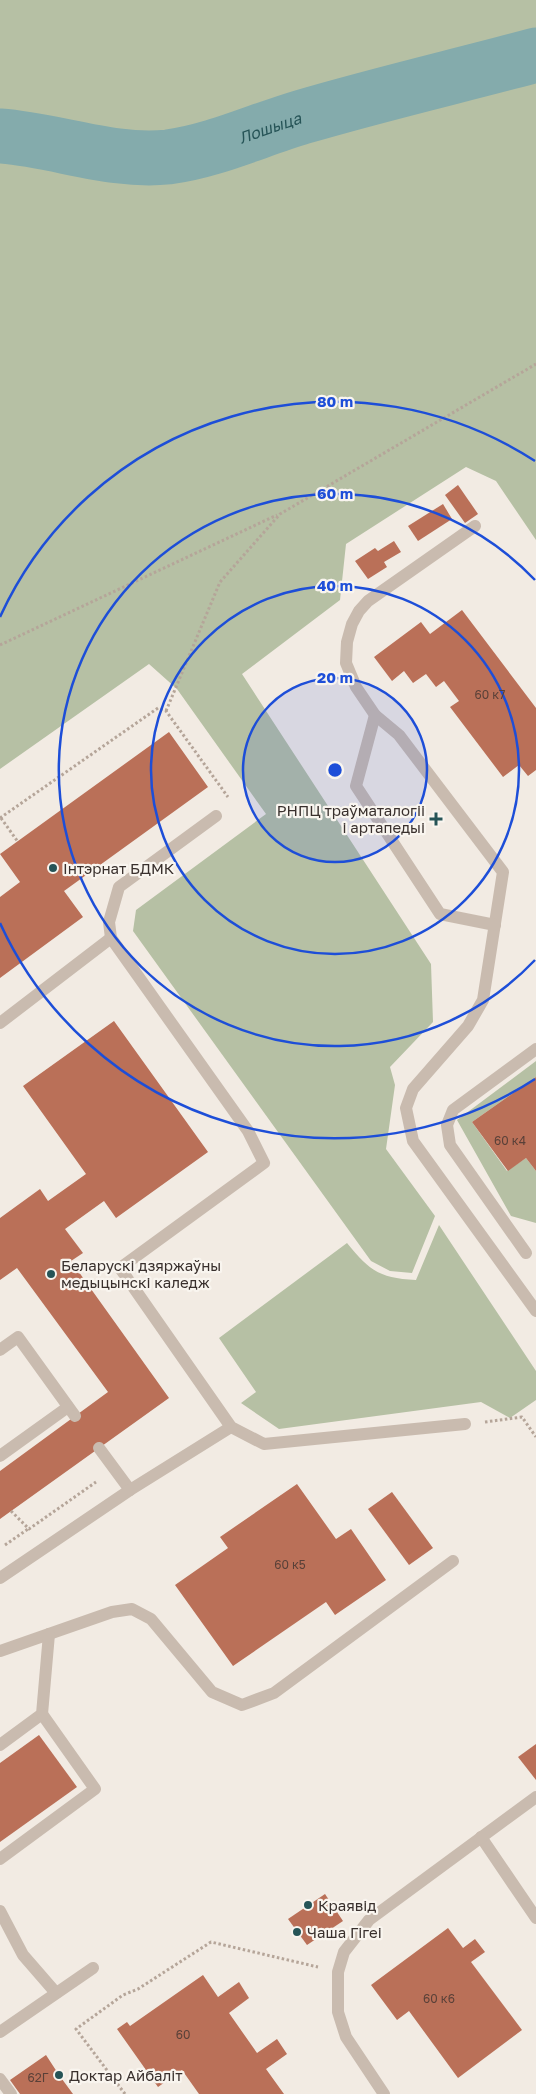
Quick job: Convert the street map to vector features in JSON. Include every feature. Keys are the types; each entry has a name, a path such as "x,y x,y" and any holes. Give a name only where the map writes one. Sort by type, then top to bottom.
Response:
{"lane":[{"path":"475,526 368,601 355,617 347,642 346,663 356,687 375,715 399,735 503,872 483,1000 468,1026 414,1089 406,1108 413,1141 536,1311"},
{"path":"375,715 356,786 440,914 495,925"},
{"path":"216,816 119,887 109,922 111,938 248,1131 264,1163 120,1268 231,1427 264,1444 465,1424"},
{"path":"0,1023 111,938"},
{"path":"526,1253 450,1145 448,1126 453,1110 536,1049"},
{"path":"0,1350 18,1337 71,1412 0,1456"},
{"path":"0,1578 130,1490 231,1427"},
{"path":"98,1448 130,1490"},
{"path":"0,1651 112,1612 132,1609 151,1619 212,1692 242,1705 274,1692 453,1561"},
{"path":"0,1859 95,1789 42,1714 49,1634"},
{"path":"0,1745 42,1714"},
{"path":"384,2094 346,2037 338,2012 338,1972 344,1952 369,1920 536,1797"},
{"path":"481,1837 536,1918"},
{"path":"0,1911 23,1955 56,1993"},
{"path":"0,2032 93,1968"},
{"path":"0,2079 11,2094"}],"path":[{"path":"0,645 280,514 536,364"},
{"path":"166,711 220,582 280,514"},
{"path":"18,842 0,818 158,708 166,711 228,796 216,816"},
{"path":"465,1424 522,1417 536,1437"},
{"path":"0,1548 114,1470"},
{"path":"11,1511 28,1529"},
{"path":"125,2094 76,2029 123,1995 138,1989 211,1942 290,1958 338,1972"}],"green space":[{"path":"0,0 536,0 536,540 496,481 466,467 346,544 340,600 242,674 431,964 433,1022 390,1067 395,1085 386,1149 435,1216 412,1273 390,1271 371,1261 133,931 136,910 266,814 177,689 149,664 0,769"},
{"path":"536,1061 536,1077 472,1122 507,1171 526,1158 536,1171 536,1223 511,1216 457,1120"},
{"path":"439,1225 536,1371 536,1400 510,1418 481,1402 279,1429 241,1403 256,1392 219,1338 347,1243 362,1260 376,1271 384,1275 416,1280"}],"building":[{"path":"458,485 478,514 465,523 445,495"},
{"path":"443,504 452,519 418,541 408,526"},
{"path":"394,541 401,552 384,562 387,567 368,579 355,561 375,548 378,551"},
{"path":"462,610 536,708 536,770 528,776 519,765 503,777 450,707 459,701 444,681 436,687 426,674 413,683 404,671 392,681 374,657 421,622 430,634"},
{"name":"Інтэрнат БДМК","path":"169,732 208,787 64,891 83,917 0,978 0,897 20,882 0,854"},
{"name":"Беларускі дзяржаўны медыцынскі каледж","path":"114,1021 208,1152 116,1218 104,1201 65,1229 83,1253 71,1261 169,1398 0,1519 0,1471 108,1392 17,1268 0,1280 0,1218 40,1189 48,1201 86,1174 23,1086"},
{"path":"536,1077 536,1171 526,1158 508,1171 472,1122"},
{"path":"297,1484 336,1539 351,1529 386,1580 335,1615 326,1602 233,1666 175,1585 228,1548 220,1537"},
{"path":"392,1492 433,1548 409,1565 368,1509"},
{"path":"39,1735 77,1787 0,1842 0,1763"},
{"path":"536,1744 536,1780 518,1757"},
{"path":"325,1894 343,1921 307,1945 288,1919"},
{"path":"448,1928 463,1948 475,1939 485,1952 471,1962 522,2030 458,2078 409,2011 397,2020 371,1985"},
{"path":"203,1975 218,1997 239,1982 249,1998 229,2013 257,2053 277,2039 287,2054 266,2069 284,2094 199,2094 182,2070 158,2087 117,2029 127,2022 130,2026"},
{"path":"46,2055 73,2094 20,2094 10,2080"}],"waterway":[{"name":"Лошыца","path":"0,136 126,157 168,157 219,145 285,122 331,109 536,55"}],"place":[{"name":"РНПЦ траўматалогіі і артапедыі","path":"436,819"},
{"name":"Інтэрнат БДМК","path":"53,868"},
{"name":"Беларускі дзяржаўны медыцынскі каледж","path":"51,1274"},
{"name":"Краявід","path":"308,1905"},
{"name":"Чаша Гігеі","path":"297,1932"},
{"name":"Доктар Айбаліт","path":"59,2075"}]}
